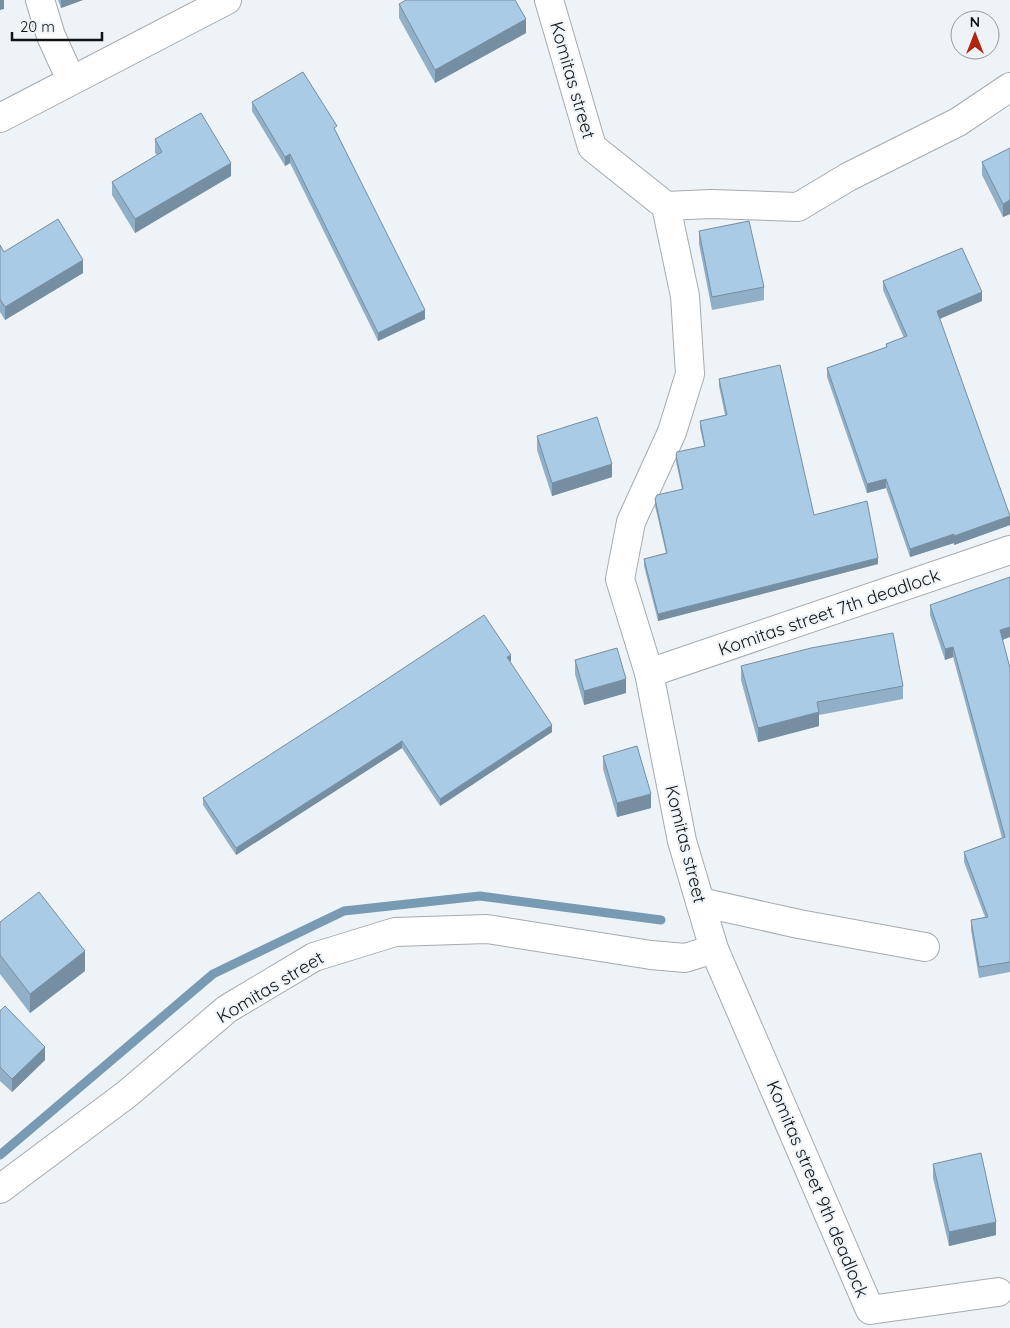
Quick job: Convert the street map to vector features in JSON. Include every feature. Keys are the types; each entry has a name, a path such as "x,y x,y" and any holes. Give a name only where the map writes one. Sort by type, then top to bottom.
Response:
{"street":[{"path":"40,0 51,36 71,80"},
{"path":"0,118 227,0"},
{"name":"Komitas street","path":"0,1189 127,1094 227,1009 314,957 395,932 487,929 651,955 685,958 714,949 682,841 649,673 620,579 631,522 672,432 690,374 685,296 666,206 592,146 549,0"},
{"path":"666,206 711,204 798,207 848,177 958,122 1010,87"},
{"name":"Komitas street 7th deadlock","path":"649,673 1010,550"},
{"path":"700,902 800,924 925,947"},
{"name":"Komitas street 9th deadlock","path":"714,949 870,1310 998,1292"}],"building":[{"path":"406,0 515,0 526,19 435,70 399,4"},
{"path":"303,72 337,126 334,128 425,310 378,333 290,154 285,157 252,102"},
{"path":"201,113 231,163 135,219 112,182 162,152 155,139"},
{"path":"1010,148 1010,200 1003,204 982,162"},
{"path":"58,219 83,260 5,307 0,299 0,245 4,252"},
{"path":"749,221 764,287 712,297 699,231"},
{"path":"962,248 982,292 937,311 1010,516 910,549 886,479 867,484 827,368 887,347 886,344 907,336 883,281"},
{"path":"780,365 814,515 867,501 878,558 658,614 644,559 667,553 655,499 657,495 683,489 677,452 705,446 700,421 727,415 719,379"},
{"path":"597,417 612,464 552,483 537,436"},
{"path":"1010,577 1010,627 1000,630 1010,668 1010,962 979,967 971,920 988,917 964,852 1005,837 953,647 945,649 930,605"},
{"path":"484,615 511,655 507,657 552,725 440,799 402,741 236,848 203,798"},
{"path":"893,633 903,686 817,702 819,712 758,728 741,666 811,648"},
{"path":"617,648 626,679 584,691 575,660"},
{"path":"637,746 651,794 617,803 603,756"},
{"path":"39,892 85,951 30,994 0,955 0,922"},
{"path":"5,1006 45,1047 12,1079 0,1067 0,1011"},
{"path":"981,1153 996,1222 949,1232 933,1164"}],"waterway":[{"path":"0,1155 213,974 344,911 480,896 661,920"}]}
